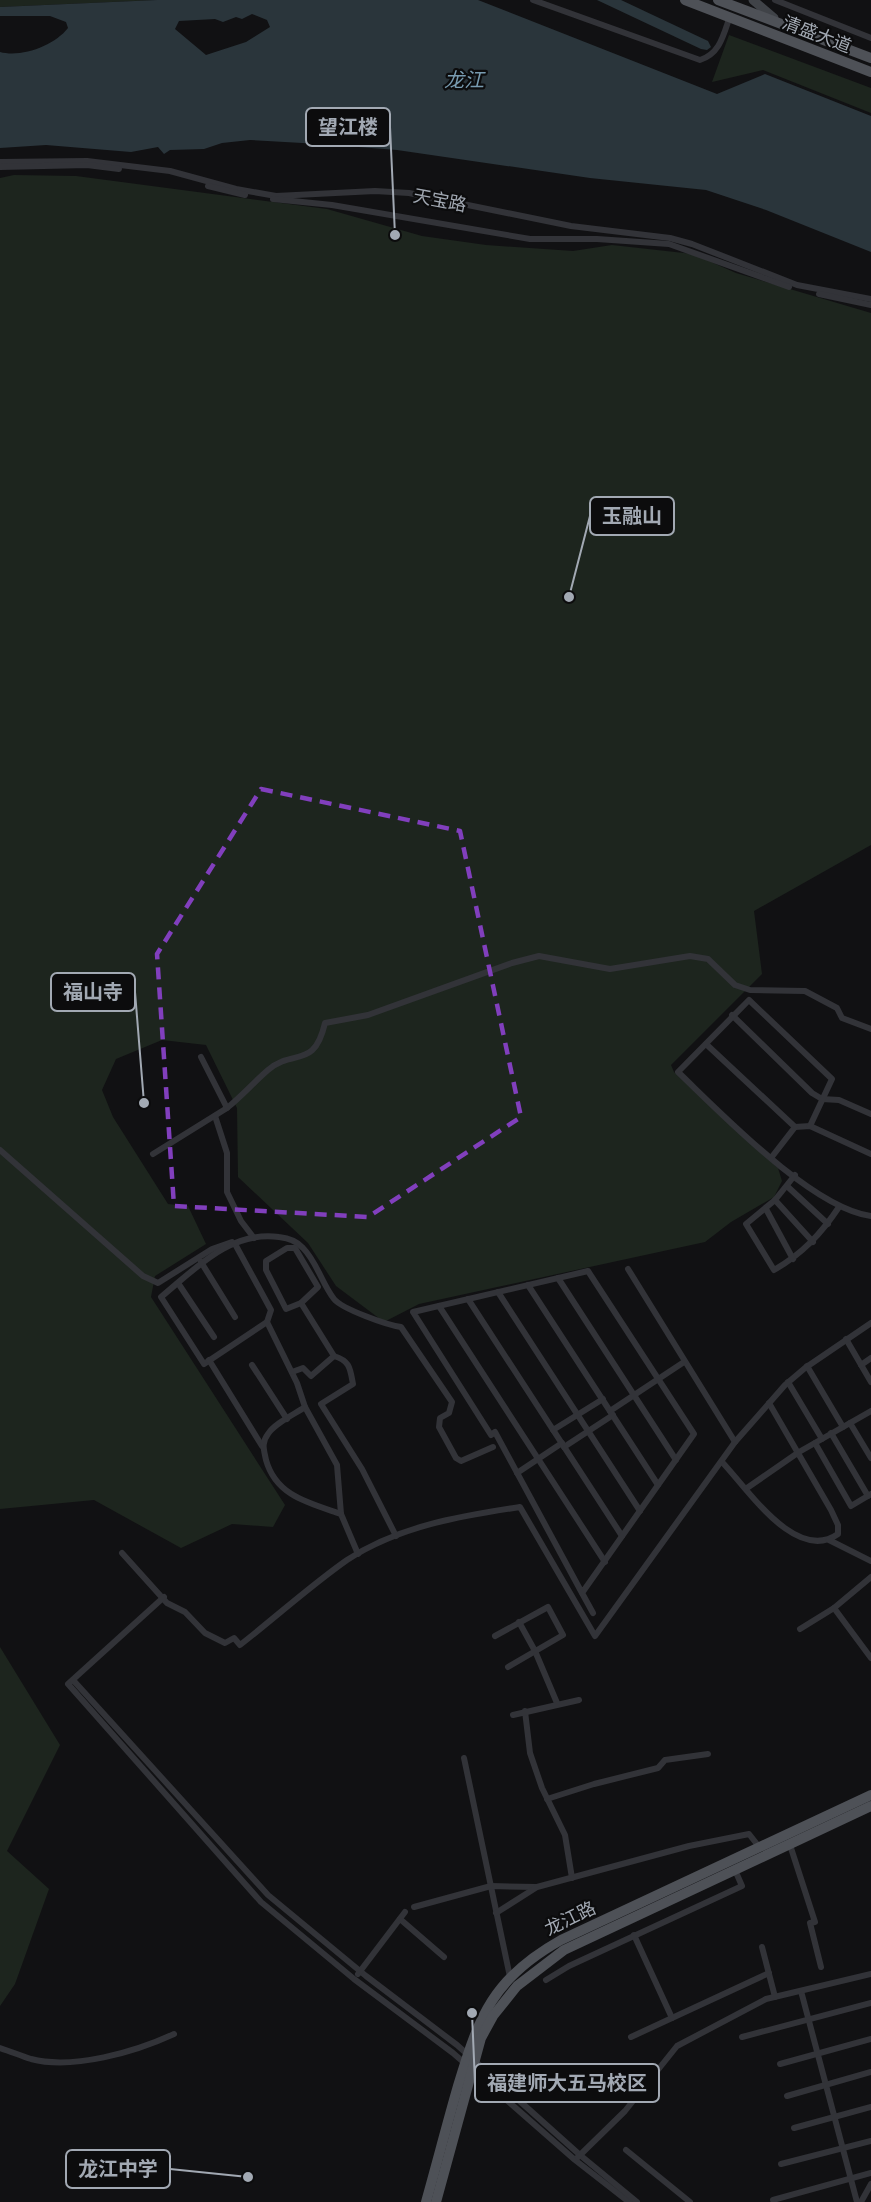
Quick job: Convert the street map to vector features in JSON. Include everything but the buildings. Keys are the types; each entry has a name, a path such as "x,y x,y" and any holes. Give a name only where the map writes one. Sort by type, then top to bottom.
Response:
{"main road":[{"name":"清盛大道","path":"685,0 871,72"},
{"name":"清盛大道","path":"726,2 871,58"},
{"name":"龙江路","path":"436,2202 470,2062 474,2031 484,2012 510,1977 541,1951 561,1940 871,1795"},
{"name":"龙江路","path":"426,2202 470,2062 504,2000 516,1986 549,1959 589,1938 871,1806"}],"street":[{"path":"533,0 699,60 711,56 717,50 726,2"},
{"path":"776,0 871,38"},
{"path":"754,1 786,26"},
{"name":"天宝路","path":"0,162 87,161 170,171 236,189 276,196 375,191 409,193 571,226 670,238 692,243 797,285 871,299"},
{"name":"天宝路","path":"0,167 87,165 122,169 169,175 234,194 332,205 530,239 597,239 669,244 796,289 871,305"},
{"path":"153,1154 227,1108 270,1068 309,1053 320,1043 325,1023 368,1015 512,963 539,956 610,969 690,956 708,959 735,985 750,990 805,991 837,1008 842,1018 871,1029"},
{"path":"810,1126 832,1079 749,1000 678,1072 771,1158 839,1207 871,1216"},
{"path":"732,1015 812,1093 822,1100 839,1100 871,1114"},
{"path":"706,1044 795,1127 810,1126 871,1154"},
{"path":"201,1057 227,1108"},
{"path":"214,1116 227,1153 227,1192 241,1221 254,1238"},
{"path":"771,1158 795,1127"},
{"path":"0,1150 143,1276 158,1284 212,1249 268,1235 290,1238 303,1247 336,1301 380,1323 401,1327 452,1402 449,1413 440,1418 439,1427 456,1458 461,1461 493,1447"},
{"path":"795,1175 788,1187 766,1209 746,1224 774,1270 793,1259 813,1242 839,1207"},
{"path":"788,1187 828,1224"},
{"path":"775,1200 813,1242"},
{"path":"766,1209 793,1259"},
{"path":"238,1242 271,1311 267,1322 204,1364 161,1297 201,1263 238,1242"},
{"path":"287,1248 295,1248 318,1287 301,1303 286,1309 266,1270 266,1261 287,1248"},
{"path":"201,1263 235,1317"},
{"path":"628,1269 735,1442"},
{"path":"582,1593 694,1434 588,1270 413,1312 490,1435 495,1432 517,1473 582,1593 593,1613"},
{"path":"558,1278 676,1460"},
{"path":"178,1283 214,1337"},
{"path":"528,1285 658,1485"},
{"path":"498,1292 640,1511"},
{"path":"468,1299 622,1536"},
{"path":"301,1303 334,1356 350,1365 353,1383 321,1404 362,1469 396,1536"},
{"path":"439,1306 605,1562"},
{"path":"267,1322 292,1372 305,1407 338,1465 341,1514 358,1554"},
{"path":"122,1553 167,1603 185,1612 206,1634 225,1643 234,1638 240,1645 358,1554 396,1536 446,1520 520,1507 595,1636 735,1442 769,1403 807,1366 871,1323"},
{"path":"846,1340 871,1382"},
{"path":"292,1372 303,1368 311,1376 334,1356"},
{"path":"861,1365 871,1358"},
{"path":"209,1360 262,1446 270,1473 280,1488 341,1514"},
{"path":"517,1473 588,1431 634,1395 684,1362"},
{"path":"252,1365 287,1419"},
{"path":"807,1366 843,1427"},
{"path":"788,1382 822,1439"},
{"path":"553,1430 603,1399"},
{"path":"722,1462 781,1527 814,1543 829,1540 838,1534 838,1525 799,1452 769,1403"},
{"path":"262,1446 268,1432 305,1407"},
{"path":"747,1488 799,1452 870,1413"},
{"path":"850,1423 871,1458"},
{"path":"815,1443 851,1506 870,1495 831,1434"},
{"path":"829,1540 871,1561"},
{"path":"800,1629 834,1608 871,1577"},
{"path":"164,1598 68,1684 261,1902 354,1979 470,2062"},
{"path":"495,1636 548,1607 563,1635 508,1667"},
{"path":"834,1608 871,1658"},
{"path":"519,1622 535,1651 557,1703"},
{"path":"73,1680 268,1894 470,2062 629,2202"},
{"path":"513,1715 557,1703 579,1700"},
{"path":"525,1711 530,1753 547,1798 565,1835 573,1878"},
{"path":"547,1798 658,1768 665,1760 708,1754"},
{"path":"464,1758 510,1977"},
{"path":"414,1907 491,1886 537,1887 738,1835 748,1834 760,1848"},
{"path":"790,1845 815,1922 810,1923 821,1967"},
{"path":"546,1980 569,1966 742,1886 735,1870"},
{"path":"496,1913 537,1887"},
{"path":"354,1979 405,1912"},
{"path":"399,1920 444,1957"},
{"path":"634,1935 672,2018"},
{"path":"762,1947 775,1997"},
{"path":"631,2037 769,1973"},
{"path":"577,2158 625,2111 677,2046 729,2017 775,1997 871,1974"},
{"path":"801,1990 859,2202"},
{"path":"742,2037 871,2003"},
{"path":"0,2048 32,2059 52,2062 88,2059 144,2048 174,2034"},
{"path":"780,2064 871,2039"},
{"path":"787,2096 871,2072"},
{"path":"794,2128 871,2107"},
{"path":"781,2164 871,2141"},
{"path":"626,2150 690,2202"},
{"path":"577,2158 637,2202"},
{"path":"773,2200 871,2173"},
{"path":"859,2202 871,2184"}],"highlighted area":[{"path":"261,789 460,831 521,1117 368,1217 174,1206 157,954"}],"shaded area":[{"path":"0,0 157,0 0,7"},
{"path":"729,35 871,88 871,113 763,70 712,82"},
{"path":"14,175 76,176 327,209 422,236 486,245 573,251 612,245 693,254 736,273 871,313 871,845 754,911 762,974 671,1065 674,1072 778,1168 782,1181 774,1197 731,1222 705,1242 419,1304 384,1322 336,1286 308,1243 238,1177 237,1108 206,1045 162,1040 116,1059 102,1090 113,1117 168,1204 188,1206 206,1244 155,1276 151,1297 285,1505 273,1527 232,1524 181,1548 94,1500 0,1509 0,178"},
{"path":"0,1647 60,1745 7,1851 49,1889 15,1984 0,2006"}],"water":[{"name":"龙江","path":"157,0 478,0 717,94 765,74 871,116 871,252 766,210 706,190 590,178 397,150 250,140 222,143 204,149 170,150 164,154 158,147 131,152 46,145 0,148 0,52 18,53 37,49 55,40 68,28 66,22 50,16 0,16 0,7","holes":["252,14 267,20 270,27 246,42 206,55 175,29 179,21 215,19 223,22 236,17 242,19"]},
{"path":"597,0 621,0 708,41 711,47 707,50 701,49"}],"place":[{"name":"望江楼","path":"395,235"},
{"name":"玉融山","path":"569,597"},
{"name":"福山寺","path":"144,1103"},
{"name":"福建师大五马校区","path":"472,2013"},
{"name":"龙江中学","path":"248,2177"}]}
